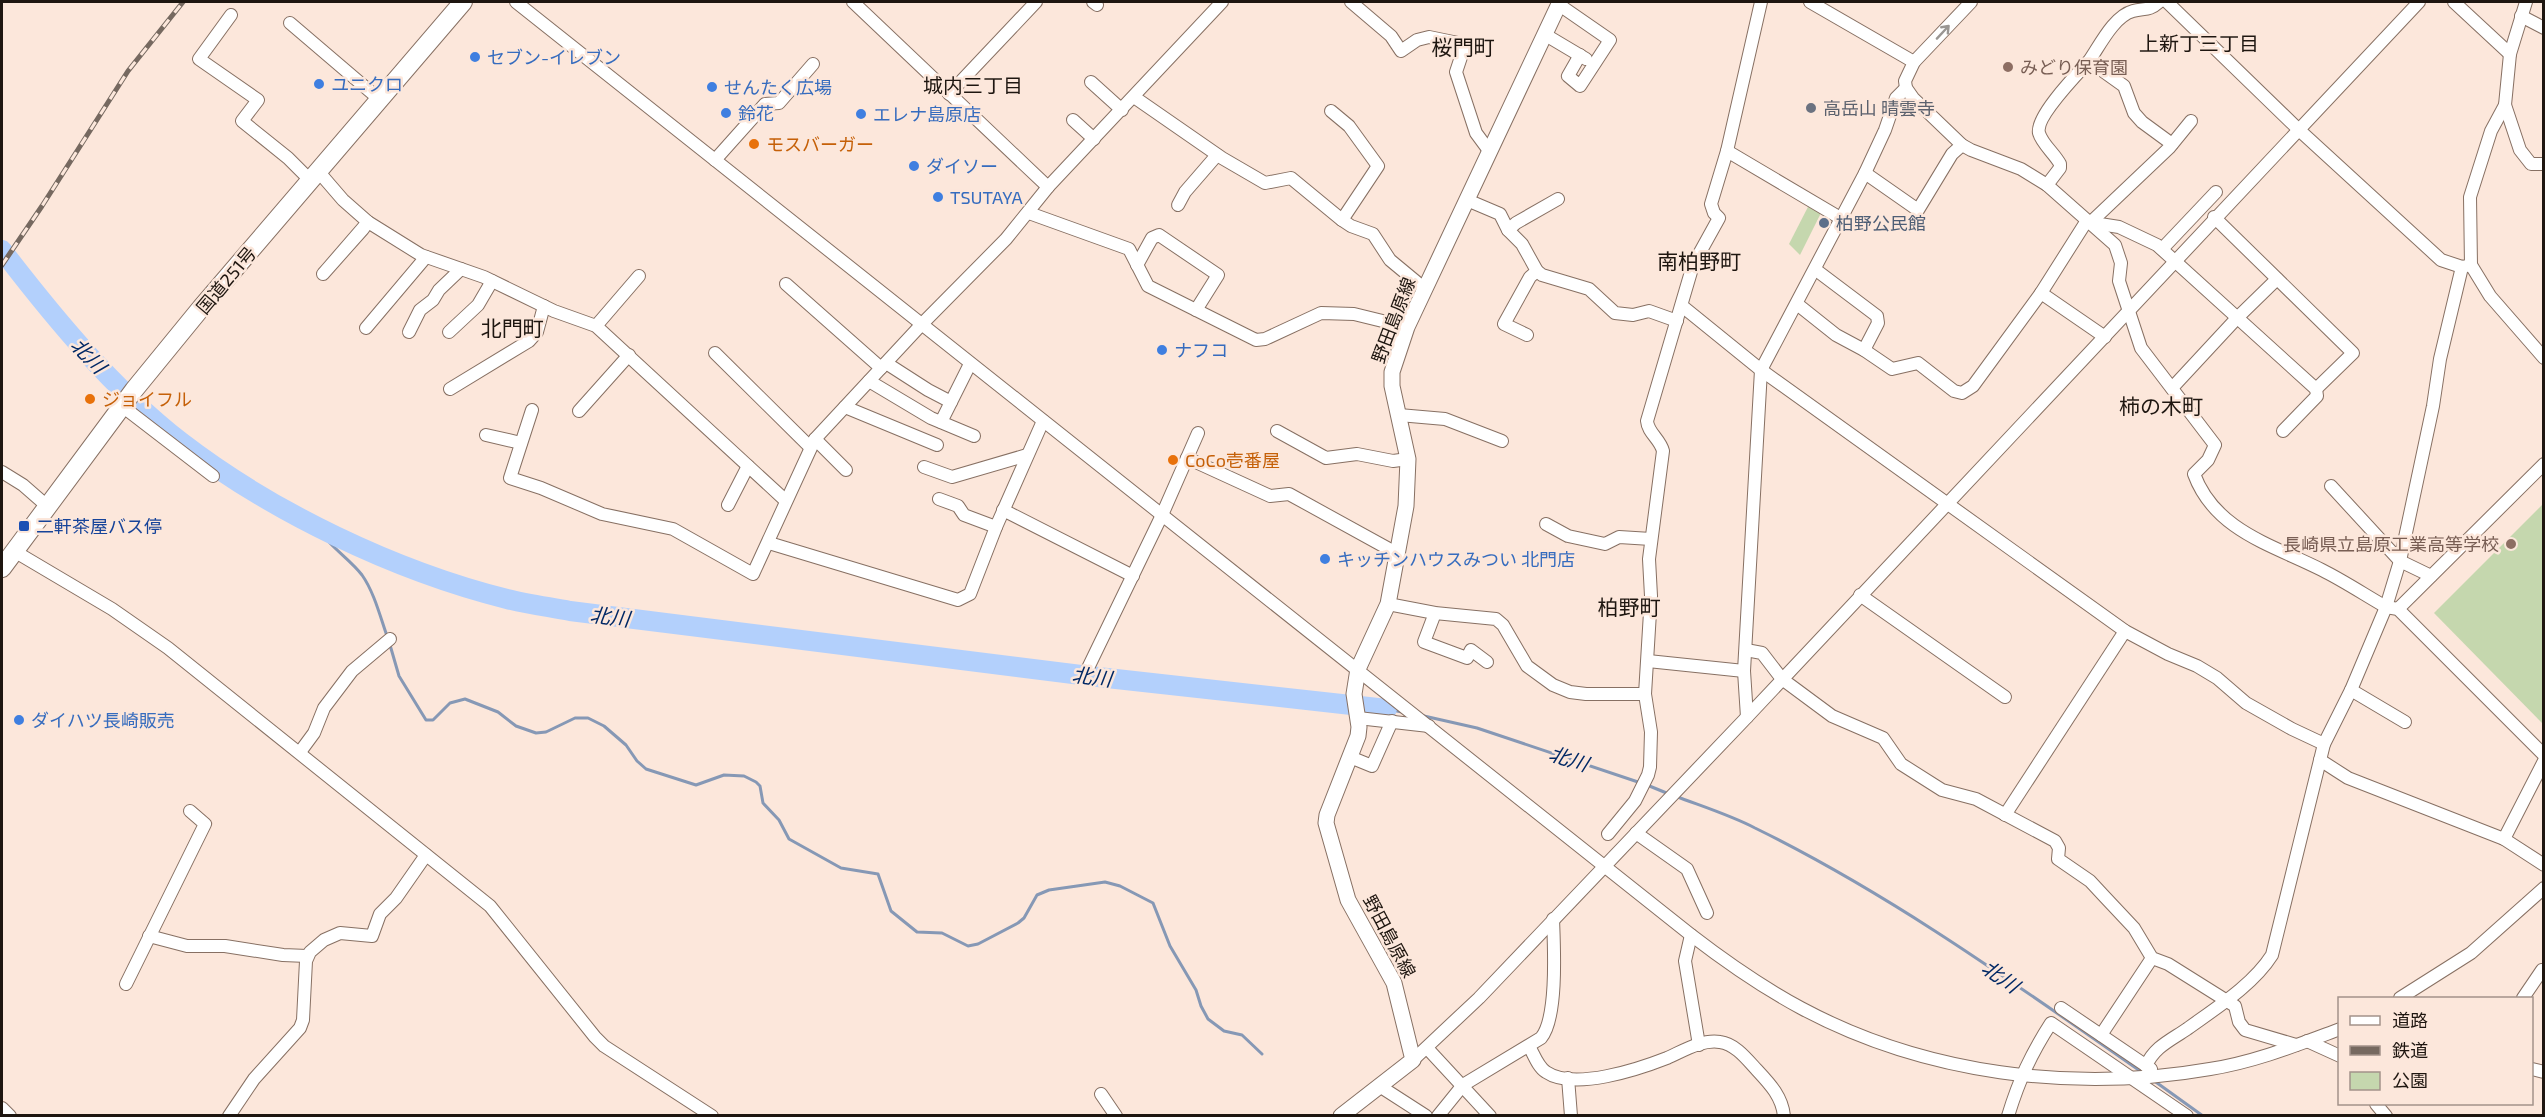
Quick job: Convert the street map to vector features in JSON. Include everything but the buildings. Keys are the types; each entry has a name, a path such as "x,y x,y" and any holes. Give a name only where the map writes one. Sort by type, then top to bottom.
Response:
{"highway":[{"name":"国道251号","path":"2,568 127,400 463,2"}],"main road":[{"name":"野田島原線","path":"1413,1060 1394,983 1352,910 1327,832 1327,815 1358,736 1358,669 1388,604 1406,506 1408,459 1392,386 1392,372 1407,327 1559,3"},
{"path":"1341,1116 1413,1060"}],"street":[{"path":"516,2 970,364 1429,725 1691,936 1765,987 1834,1024 1910,1052 1938,1060 2021,1075 2065,1078 2132,1078 2152,1072 2210,1069 2248,1061 2338,1030"},
{"path":"853,2 1048,187"},
{"path":"949,94 1036,2"},
{"path":"531,410 510,478 541,488 602,514 673,529 753,574 769,543 785,500 812,443 883,365 1006,238 1029,213 1048,187 1222,2"},
{"path":"1351,2 1391,36 1401,51 1417,40 1429,37 1463,44 1464,48 1456,72 1476,133 1490,152"},
{"path":"1608,834 1637,798 1650,767 1650,732 1645,693 1651,539 1663,451 1649,430 1647,422 1693,265 1719,218 1714,213 1711,204 1727,151 1761,2"},
{"path":"1810,2 1828,5 1837,18 1914,62"},
{"path":"1971,2 1914,62 1905,81 1906,88 1913,98 1962,145 2021,169 2048,185 2115,245 2121,263 2119,281 2142,348 2215,445 2208,460 2194,474 2201,491 2223,516 2256,541 2321,570 2392,608 2544,755"},
{"path":"2048,185 2060,168 2060,164 2040,136 2039,126 2055,99 2089,61 2117,22 2133,11 2145,11 2159,2"},
{"path":"2167,2 2298,129 2441,260 2466,266 2544,358"},
{"path":"1413,1060 1428,1048 1747,717 2419,2"},
{"path":"2454,2 2510,54"},
{"path":"2152,1072 2157,1050 2263,969 2272,955 2324,744 2392,608 2433,406 2440,359 2466,266 2470,196 2491,131 2505,105 2510,54 2526,2"},
{"path":"1559,3 1610,40 1580,86 1568,76 1580,55"},
{"path":"231,15 200,59 258,100 242,121 344,200 368,222 426,257 492,281 544,306 596,326 785,500"},
{"path":"2521,16 2544,28"},
{"path":"290,24 379,99"},
{"path":"1544,34 1594,64"},
{"path":"2089,61 2124,86 2134,113 2142,122 2172,144"},
{"path":"714,160 765,104 779,103 813,64"},
{"path":"1091,82 1122,110"},
{"path":"1747,717 1744,671 1761,370 1816,270 1865,173 1896,98 1906,88"},
{"path":"1134,97 1217,155 1265,183 1291,178 1342,220 1373,234 1390,260 1425,289"},
{"path":"2505,105 2520,150 2532,164 2544,164"},
{"path":"1331,111 1349,126 1378,166 1342,220"},
{"path":"1073,120 1094,139"},
{"path":"1797,304 1836,335 1892,369 1918,363 1954,391 1962,393 1973,386 2041,293 2088,222 2172,144 2191,121"},
{"path":"1865,173 1918,210 1952,154 1962,145"},
{"path":"1727,151 1842,219"},
{"path":"1178,205 1185,192 1217,155"},
{"path":"2162,249 2216,192"},
{"path":"1508,230 1558,199"},
{"path":"1467,200 1496,211 1508,230 1522,244 1537,271 1545,277 1589,289 1615,313 1634,315 1649,311 1677,321"},
{"path":"1029,213 1129,249 1148,286 1256,340 1265,339 1321,314 1354,314 1407,327"},
{"path":"2214,218 2353,352 2316,389"},
{"path":"2088,222 2120,227 2162,249 2316,389 2317,396 2283,431"},
{"path":"1137,265 1152,238 1159,236 1218,274 1196,310"},
{"path":"366,328 426,257"},
{"path":"409,332 420,310 433,300 439,290 461,269"},
{"path":"1816,270 1877,315 1878,323 1864,350"},
{"path":"1527,335 1504,324 1530,277 1537,271"},
{"path":"596,326 639,276"},
{"path":"2172,388 2277,279"},
{"path":"449,332 478,306 492,281"},
{"path":"786,284 883,365 951,402"},
{"path":"2041,293 2105,337"},
{"path":"450,389 529,341 537,332 544,306"},
{"path":"1682,306 1761,370 2125,631 2168,654 2197,666 2217,678 2246,703 2324,744"},
{"path":"715,353 812,443 846,470"},
{"path":"579,411 629,355"},
{"path":"941,422 970,364"},
{"path":"869,381 941,422 974,436"},
{"path":"127,400 213,476"},
{"path":"845,407 938,445"},
{"path":"1399,415 1445,419 1502,441"},
{"path":"769,543 958,600 970,594 1003,510 1043,421"},
{"path":"1277,431 1326,458 1357,454 1393,461 1408,459"},
{"path":"1088,668 1162,515 1198,433"},
{"path":"486,435 521,443"},
{"path":"924,466 952,477 1027,455"},
{"path":"1187,458 1270,496 1289,494 1398,554"},
{"path":"2392,608 2431,576 2544,464"},
{"path":"728,505 747,466"},
{"path":"2,472 48,506"},
{"path":"2331,486 2400,561 2431,576"},
{"path":"939,499 958,506 964,514 996,527"},
{"path":"1003,510 1133,576"},
{"path":"1545,524 1568,536 1605,544 1619,537 1651,539"},
{"path":"14,551 111,609 168,648 300,752 500,917 595,1038 604,1046 712,1116"},
{"path":"1860,595 2005,697"},
{"path":"1388,604 1435,613 1489,616 1496,619 1503,625 1531,670 1570,693 1645,693"},
{"path":"1435,613 1425,642 1467,658 1471,650 1487,662"},
{"path":"2005,815 2125,631"},
{"path":"300,752 314,733 324,708 352,671 387,640"},
{"path":"1746,650 1762,653 1782,680 1832,716 1883,738 1901,764 1942,789 1976,799 2055,842 2059,848 2058,859 2090,881 2134,928 2152,958 2168,964 2235,1006 2239,1022 2245,1030 2302,1043 2338,1055"},
{"path":"1648,661 1744,671"},
{"path":"2351,690 2405,722"},
{"path":"1357,710 1380,722 1429,725"},
{"path":"1350,757 1372,766 1392,721"},
{"path":"2320,760 2348,778 2504,839 2544,865"},
{"path":"2504,839 2544,761"},
{"path":"1637,798 1653,814"},
{"path":"126,984 205,824 190,811"},
{"path":"1636,833 1687,869 1707,913"},
{"path":"149,936 187,946 225,946 283,955 307,956 332,936 340,933 372,936 380,914 396,898 426,855"},
{"path":"2403,997 2471,953 2544,888"},
{"path":"1438,1116 1463,1085 1529,1046 1546,1033 1551,1013 1553,919"},
{"path":"1691,936 1684,961 1699,1045"},
{"path":"229,1116 254,1079 300,1028 303,1020 307,956"},
{"path":"2101,1035 2152,958"},
{"path":"2524,997 2542,970"},
{"path":"2061,1008 2152,1072"},
{"path":"2008,1116 2021,1075 2032,1052 2051,1023 2187,1116"},
{"path":"1529,1046 1544,1071 1568,1078 1587,1079 1616,1075 1699,1045 1717,1041 1737,1050 1773,1089 1783,1105 1784,1116"},
{"path":"1428,1048 1490,1116"},
{"path":"1568,1078 1571,1116"},
{"path":"1381,1087 1426,1116"},
{"path":"1101,1094 1116,1116"},
{"path":"2,1108 10,1116"}],"green space":[{"path":"1810,203 1822,211 1800,255 1789,244"},
{"name":"長崎県立島原工業高等学校","path":"2543,504 2543,724 2434,613"}],"waterway":[{"name":"北川","path":"2,250 43,302 108,376 181,442 255,492 336,536 379,555 465,587 515,601 570,611 1089,676 1387,709"},
{"path":"318,527 327,540 362,575 370,589 387,636"},
{"path":"390,645 399,676 426,720 433,720 450,703 465,699 498,712 516,726 536,733 546,732 575,718 588,718 604,726 626,745 646,769 696,785 724,775 744,776 756,782 760,786 763,803 779,820 789,839 841,868 878,874 891,911 917,932 942,933 968,946 978,944 1018,923 1024,918 1037,895 1049,890 1105,882 1120,886 1153,903 1170,946 1196,990 1208,1019 1224,1031 1242,1035 1262,1054"},
{"name":"北川","path":"1387,709 1402,712"},
{"name":"北川","path":"1424,716 1477,728 1641,783"},
{"name":"北川","path":"1647,785 1669,794"},
{"name":"北川","path":"1675,796 1745,823 1856,882 1954,943 2143,1073"},
{"name":"北川","path":"2153,1080 2203,1116"}],"railway":[{"path":"2,265 128,71 183,2"}],"place":[{"name":"セブン-イレブン","path":"475,57"},
{"name":"みどり保育園","path":"2008,67"},
{"name":"ユニクロ","path":"319,84"},
{"name":"せんたく広場","path":"712,87"},
{"name":"高岳山 晴雲寺","path":"1811,108"},
{"name":"鈴花","path":"726,113"},
{"name":"エレナ島原店","path":"861,114"},
{"name":"モスバーガー","path":"754,144"},
{"name":"ダイソー","path":"914,166"},
{"name":"TSUTAYA","path":"938,197"},
{"name":"柏野公民館","path":"1824,223"},
{"name":"ナフコ","path":"1162,350"},
{"name":"ジョイフル","path":"90,399"},
{"name":"CoCo壱番屋","path":"1173,460"},
{"name":"二軒茶屋バス停","path":"24,526"},
{"name":"長崎県立島原工業高等学校","path":"2511,544"},
{"name":"キッチンハウスみつい 北門店","path":"1325,559"},
{"name":"ダイハツ長崎販売","path":"19,720"}],"district":[{"name":"上新丁三丁目","path":"2199,43"},
{"name":"桜門町","path":"1463,46"},
{"name":"城内三丁目","path":"973,85"},
{"name":"南柏野町","path":"1699,260"},
{"name":"北門町","path":"512,327"},
{"name":"柿の木町","path":"2161,405"},
{"name":"柏野町","path":"1629,606"}]}
